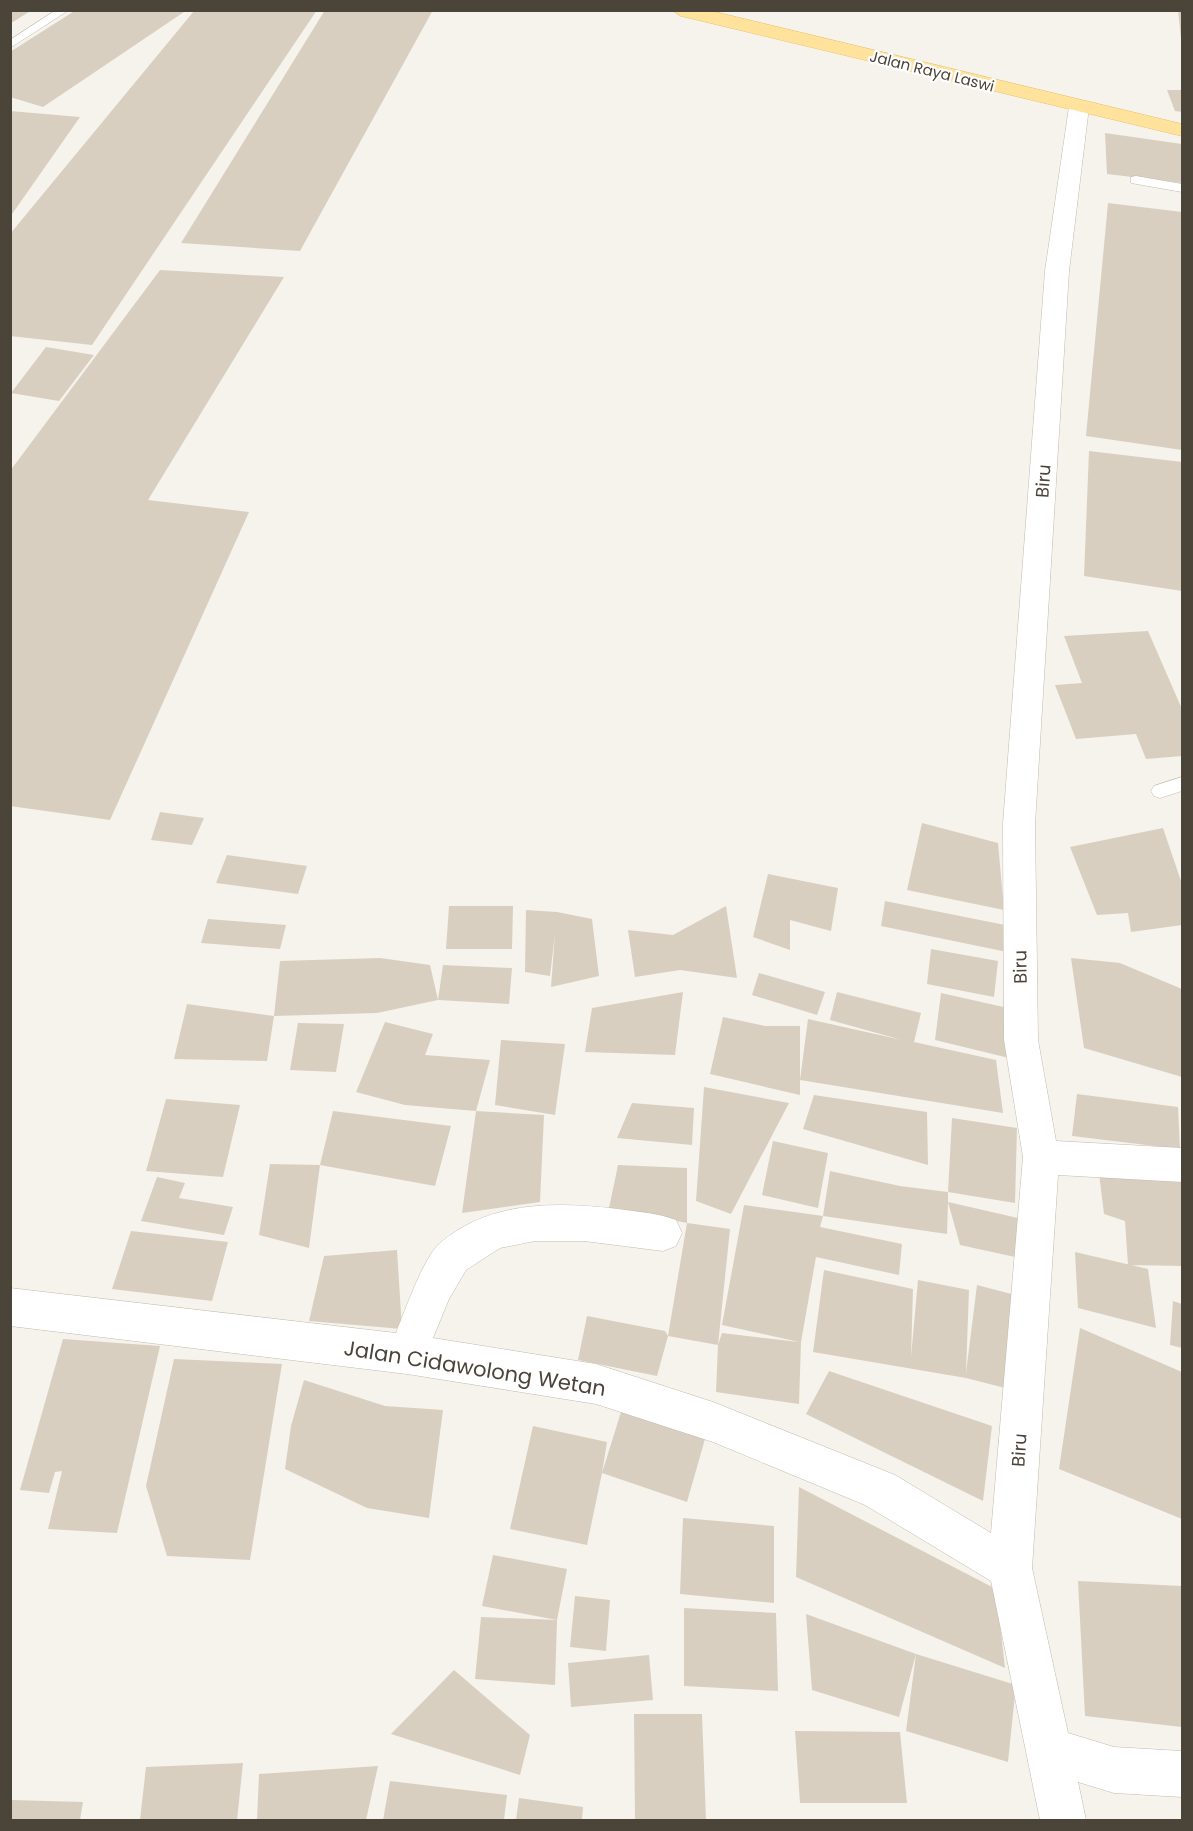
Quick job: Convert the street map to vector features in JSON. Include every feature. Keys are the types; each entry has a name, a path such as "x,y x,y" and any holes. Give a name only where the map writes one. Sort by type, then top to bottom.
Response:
{"main road":[{"name":"Jalan Raya Laswi","path":"681,10 1182,130"}],"street":[{"name":"Biru","path":"1063,1821 1010,1568 1041,1157 1021,1040 1019,824 1057,271 1079,107"},
{"path":"1041,1157 1182,1165"},
{"path":"407,1354 434,1288 452,1257 493,1231 535,1223 584,1223 663,1233"},
{"name":"Jalan Cidawolong Wetan","path":"10,1307 407,1354 596,1384 713,1422 880,1490 1010,1568"},
{"path":"1048,1749 1114,1770 1182,1774"}],"lane":[{"path":"10,45 64,10"},
{"path":"1136,180 1182,188"},
{"path":"1160,791 1182,784"}],"building":[{"path":"10,10 32,10 10,22"},
{"path":"76,10 187,10 43,107 10,97 10,52"},
{"path":"317,10 92,345 10,336 10,234 194,11"},
{"path":"325,10 433,10 300,251 181,243"},
{"path":"1178,10 1182,10 1181,39"},
{"path":"1167,90 1182,90 1182,112 1175,111"},
{"path":"10,111 80,117 10,217"},
{"path":"1105,133 1182,144 1182,183 1107,174"},
{"path":"1108,203 1182,212 1182,450 1086,436"},
{"path":"160,270 284,277 148,500 249,512 110,820 10,806 10,471"},
{"path":"46,347 94,355 59,401 11,393"},
{"path":"1089,451 1182,462 1182,591 1084,576"},
{"path":"1148,631 1182,709 1182,756 1146,759 1136,734 1076,739 1055,685 1082,683 1064,636"},
{"path":"160,812 204,818 192,845 151,840"},
{"path":"922,823 998,843 1004,910 907,890"},
{"path":"1163,828 1182,884 1182,925 1131,932 1128,913 1097,915 1070,847"},
{"path":"227,855 307,866 298,894 216,883"},
{"path":"768,874 838,888 831,931 790,920 790,950 753,937"},
{"path":"885,901 1010,926 1007,952 881,926"},
{"path":"449,906 513,906 512,949 446,949"},
{"path":"726,906 737,978 680,970 635,977 628,930 673,935"},
{"path":"526,910 557,912 592,919 599,976 551,987 555,933 550,976 525,972"},
{"path":"208,919 286,925 280,949 201,943"},
{"path":"931,949 998,961 994,997 927,984"},
{"path":"380,958 430,965 438,1000 377,1013 274,1016 280,961"},
{"path":"1071,958 1120,963 1182,989 1182,1077 1084,1048"},
{"path":"443,965 512,968 509,1004 438,1000"},
{"path":"759,973 825,992 817,1015 752,995"},
{"path":"683,992 675,1055 585,1052 592,1008"},
{"path":"837,992 921,1013 914,1042 996,1060 1003,1113 800,1080 808,1019 902,1040 830,1020"},
{"path":"941,993 1008,1008 1009,1058 935,1040"},
{"path":"187,1004 274,1016 267,1061 174,1059"},
{"path":"723,1017 765,1026 800,1026 800,1095 710,1074"},
{"path":"385,1022 433,1034 425,1055 490,1060 476,1111 405,1105 356,1092"},
{"path":"298,1023 344,1024 336,1072 290,1070"},
{"path":"501,1040 565,1044 555,1115 495,1105"},
{"path":"704,1087 789,1103 731,1214 696,1201"},
{"path":"1077,1094 1178,1107 1180,1149 1072,1136"},
{"path":"814,1095 927,1112 928,1165 803,1129"},
{"path":"166,1099 240,1105 223,1177 146,1171"},
{"path":"632,1103 694,1108 692,1145 617,1138"},
{"path":"333,1111 451,1126 435,1186 320,1165"},
{"path":"476,1111 544,1115 540,1202 462,1213"},
{"path":"952,1118 1017,1128 1015,1203 948,1192"},
{"path":"773,1141 828,1153 818,1208 762,1195"},
{"path":"270,1164 320,1165 309,1248 259,1235"},
{"path":"618,1165 687,1168 687,1223 609,1208"},
{"path":"830,1171 900,1186 948,1192 947,1234 823,1216"},
{"path":"1099,1173 1182,1173 1182,1266 1128,1265 1125,1221 1104,1214"},
{"path":"157,1177 185,1183 179,1198 233,1207 224,1235 141,1221"},
{"path":"948,1202 1018,1218 1015,1257 960,1245"},
{"path":"744,1205 823,1216 820,1227 902,1244 899,1275 816,1257 801,1342 799,1404 716,1392 718,1345 722,1333 799,1342 722,1325"},
{"path":"687,1223 730,1229 718,1345 668,1336"},
{"path":"131,1231 228,1242 212,1301 112,1289"},
{"path":"397,1250 402,1329 309,1321 324,1256"},
{"path":"1075,1252 1148,1269 1156,1328 1078,1308"},
{"path":"824,1270 913,1289 911,1357 918,1280 969,1290 966,1373 977,1285 1019,1296 1009,1389 966,1378 813,1352"},
{"path":"1173,1301 1182,1304 1182,1348 1170,1345"},
{"path":"587,1316 665,1331 668,1336 657,1376 578,1360"},
{"path":"1080,1328 1182,1372 1182,1519 1059,1469"},
{"path":"63,1339 160,1346 117,1533 48,1529 62,1471 55,1472 49,1493 20,1490"},
{"path":"174,1359 282,1364 250,1560 167,1556 146,1486"},
{"path":"829,1371 992,1426 983,1501 806,1414"},
{"path":"304,1380 385,1406 443,1410 429,1518 367,1508 285,1469 291,1426"},
{"path":"621,1412 705,1439 687,1502 602,1473"},
{"path":"533,1426 607,1442 587,1545 510,1529"},
{"path":"799,1487 996,1589 1005,1668 796,1577"},
{"path":"683,1518 774,1526 774,1603 680,1594"},
{"path":"493,1555 567,1569 557,1620 482,1606"},
{"path":"1078,1581 1182,1586 1182,1727 1085,1716"},
{"path":"575,1596 610,1600 606,1651 570,1647"},
{"path":"684,1608 776,1613 778,1691 684,1686"},
{"path":"806,1614 916,1654 899,1717 812,1690"},
{"path":"481,1617 557,1620 555,1685 475,1679"},
{"path":"916,1654 1016,1685 1008,1762 906,1731"},
{"path":"649,1655 653,1700 571,1707 568,1663"},
{"path":"454,1670 530,1735 520,1775 391,1734"},
{"path":"634,1714 702,1714 706,1820 635,1820"},
{"path":"795,1731 900,1732 907,1803 800,1803"},
{"path":"243,1763 237,1820 140,1820 146,1767"},
{"path":"378,1766 366,1820 257,1820 259,1774"},
{"path":"390,1781 507,1795 504,1820 383,1820"},
{"path":"519,1798 583,1807 582,1820 516,1820"},
{"path":"11,1800 83,1802 80,1820 10,1820"}]}
